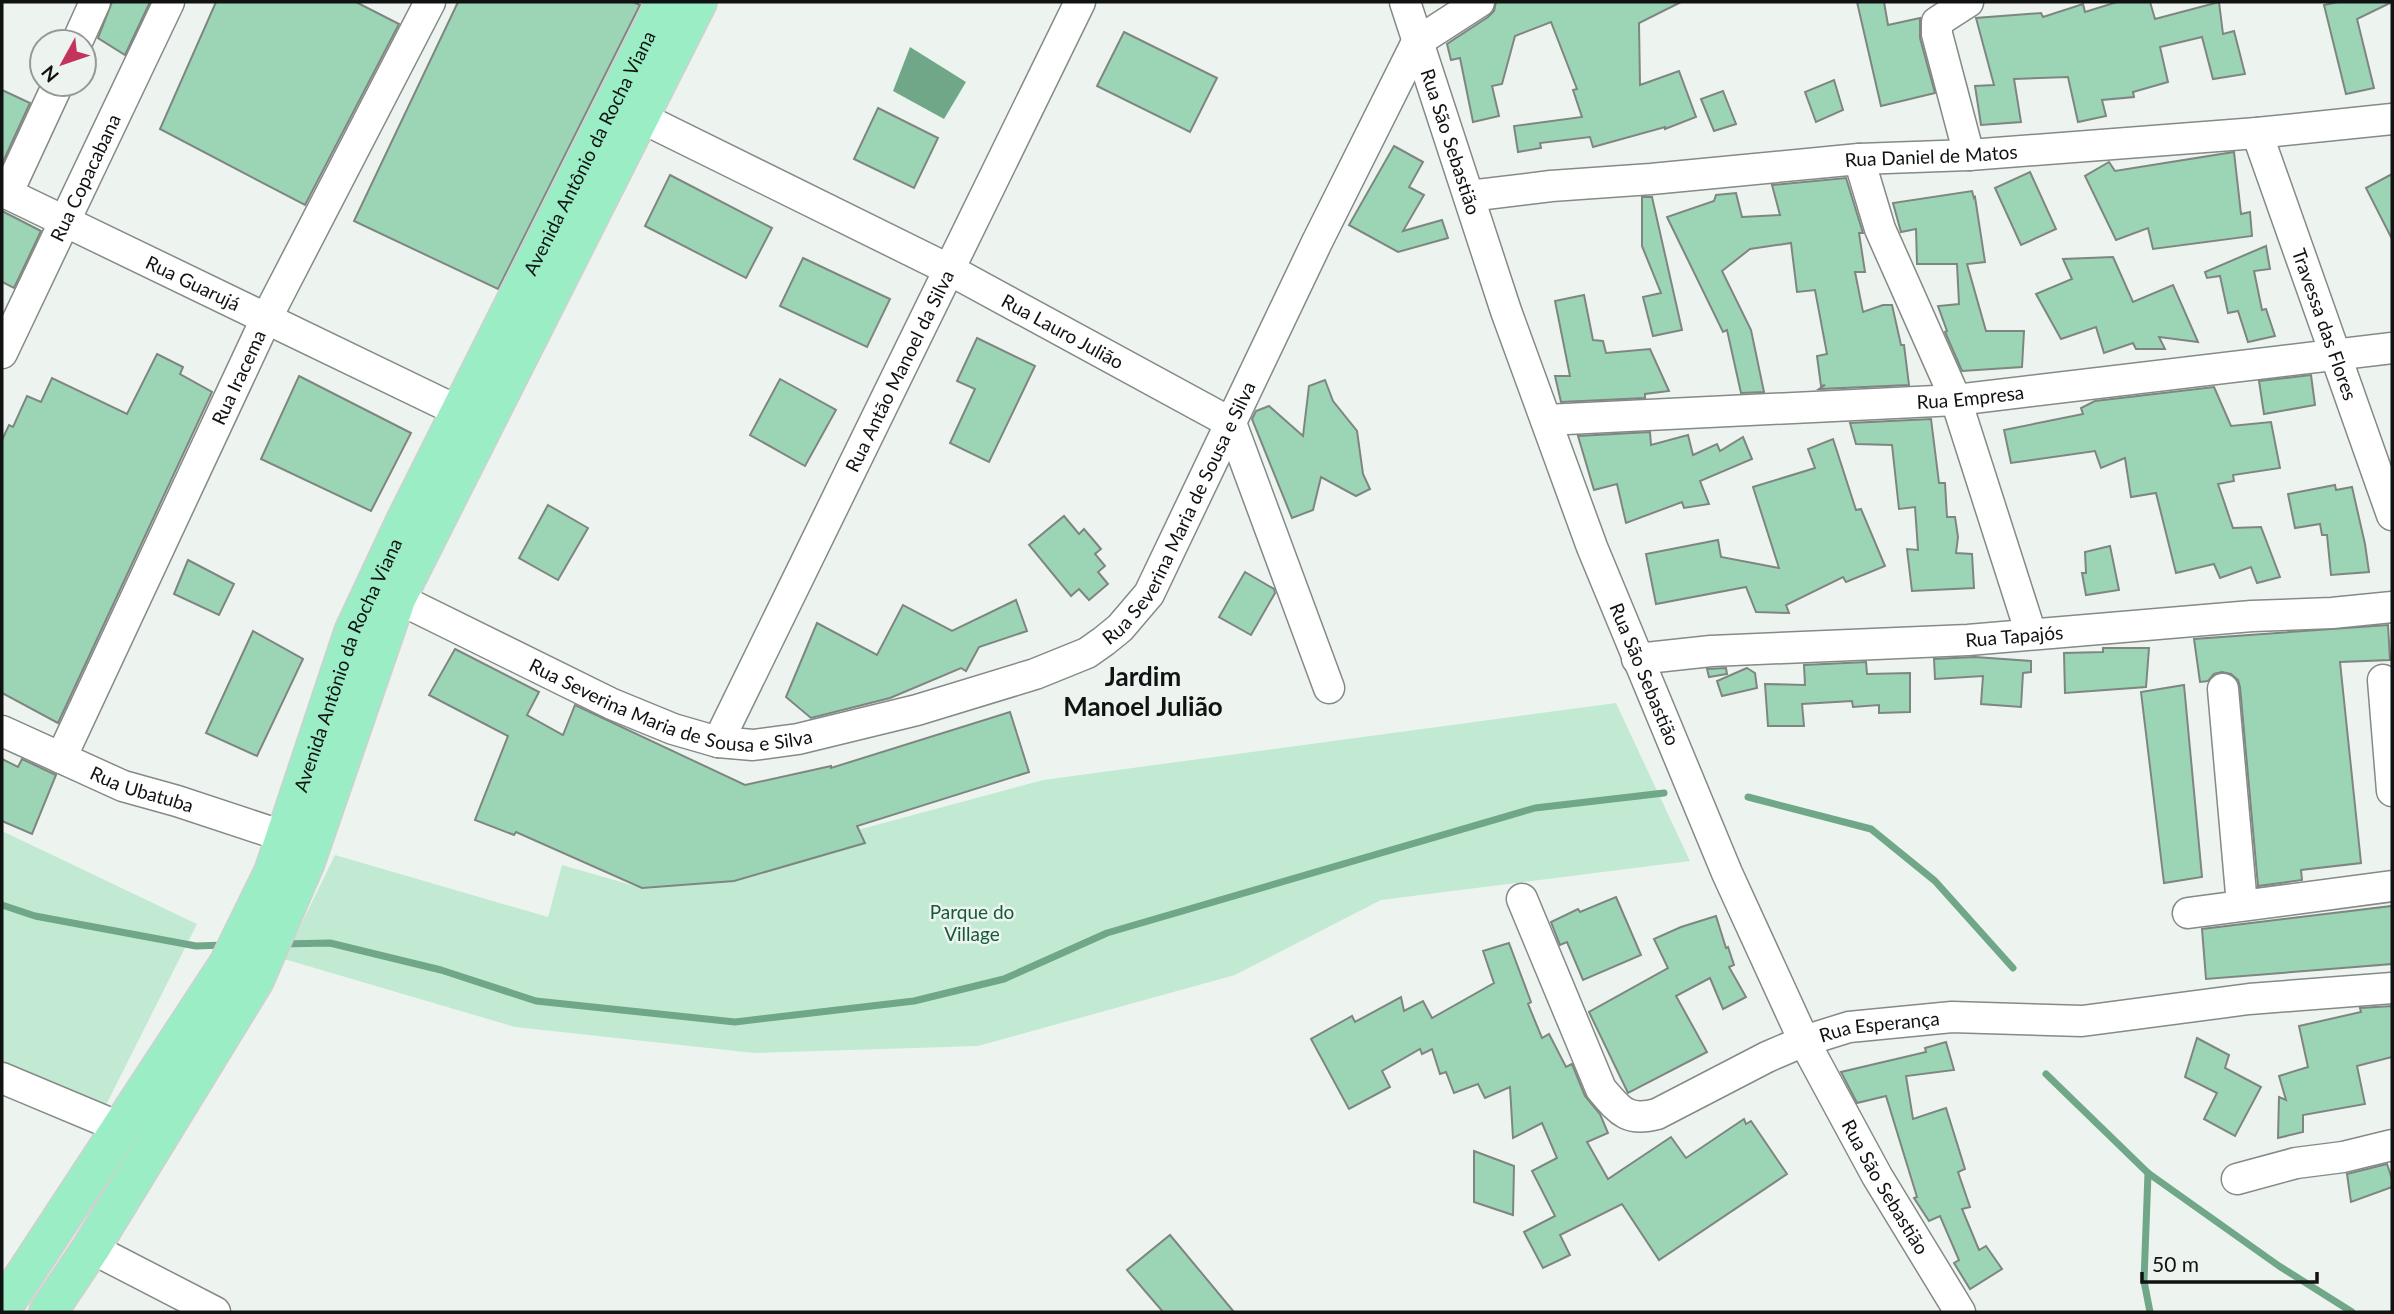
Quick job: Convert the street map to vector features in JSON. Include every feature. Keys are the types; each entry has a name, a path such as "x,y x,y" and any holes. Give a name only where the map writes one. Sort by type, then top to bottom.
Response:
{"main road":[{"name":"Avenida Antônio da Rocha Viana","path":"285,878 306,862 397,598 698,2"},
{"name":"Avenida Antônio da Rocha Viana","path":"48,1312 91,1248 241,972 285,878 286,837 353,632 659,4"},
{"name":"Avenida Antônio da Rocha Viana","path":"2,1309 12,1275 119,1127 241,972"}],"street":[{"path":"83,28 95,2"},
{"name":"Rua Copacabana","path":"2,353 169,2"},
{"name":"Rua Iracema","path":"61,758 266,319 429,2"},
{"name":"Rua Antão Manoel da Silva","path":"718,742 1080,2"},
{"name":"Rua São Sebastião","path":"1405,2 1546,421 1592,547 1727,873 1804,1041 1877,1176 1960,1312"},
{"path":"1417,42 1479,2"},
{"path":"1968,2 1937,22 1937,34 1969,155"},
{"name":"Rua Severina Maria de Sousa e Silva","path":"397,598 612,704 673,729 718,742 753,745 772,744 842,729 916,710 1035,674 1087,653 1120,628 1149,594 1317,242 1417,42"},
{"path":"5,192 51,98"},
{"name":"Rua Lauro Julião","path":"639,117 948,269 1231,423"},
{"name":"Rua Daniel de Matos","path":"1469,196 1551,186 1859,159 1969,155 2258,133 2392,119"},
{"name":"Travessa das Flores","path":"2258,133 2392,515"},
{"path":"1859,159 1880,229 1956,400 2031,634"},
{"name":"Rua Guarujá","path":"5,192 460,412"},
{"name":"Rua Empresa","path":"1546,421 1956,400 2392,348"},
{"path":"1231,423 1329,688"},
{"name":"Rua Tapajós","path":"1637,659 1711,651 1968,640 2392,607"},
{"path":"2383,680 2392,791"},
{"path":"2223,689 2242,905"},
{"name":"Rua Ubatuba","path":"2,731 122,786 286,837"},
{"path":"2188,913 2392,886"},
{"name":"Rua Esperança","path":"1522,899 1601,1089 1624,1113 1641,1118 1657,1114 1804,1041 1849,1027 1952,1017 2082,1021 2249,999 2392,988"},
{"path":"2,1078 119,1127"},
{"path":"2237,1180 2296,1163 2343,1157 2392,1145"},
{"path":"91,1248 215,1312"}],"green space":[{"name":"Parque do Village","path":"1616,703 1690,861 1381,900 1235,975 978,1046 754,1053 515,1027 284,959 335,855 548,917 562,865 642,888 1043,780"},
{"path":"2,831 197,924 103,1111 2,1068"}],"shaded area":[{"path":"910,47 966,82 944,119 893,91"}],"building":[{"path":"112,2 150,2 125,55 98,38"},
{"path":"216,2 356,2 399,24 305,205 160,129"},
{"path":"458,2 633,2 640,5 498,289 354,221"},
{"path":"1496,2 1681,2 1639,23 1640,85 1679,71 1696,117 1665,129 1593,147 1590,137 1540,143 1541,148 1518,152 1514,126 1582,117 1573,90 1577,89 1551,22 1515,36 1502,84 1492,86 1499,116 1473,122 1460,58 1451,60 1447,44 1488,17 1494,11"},
{"path":"1857,2 1884,2 1888,25 1920,18 1920,38 1935,93 1881,106"},
{"path":"2117,2 2150,2 2155,19 2219,2 2223,34 2234,31 2245,74 2213,79 2202,37 2160,47 2168,82 2133,92 2134,97 2102,100 2106,116 2078,122 2068,77 2014,79 2021,122 1981,125 1975,86 1994,85 1976,18 2041,13 2043,17 2083,4 2085,12"},
{"path":"2338,2 2392,2 2357,19 2374,88 2346,94 2324,5"},
{"path":"1124,32 1217,78 1190,132 1097,86"},
{"path":"1834,80 1843,110 1816,122 1805,92"},
{"path":"2,90 30,103 2,164"},
{"path":"1723,91 1736,124 1714,131 1701,99"},
{"path":"878,108 938,138 914,188 854,159"},
{"path":"1394,146 1423,162 1409,187 1424,195 1403,231 1442,220 1448,238 1398,252 1349,225"},
{"path":"2234,152 2241,214 2250,212 2252,236 2153,249 2148,228 2116,240 2085,176 2109,162 2115,171"},
{"path":"2030,172 2056,229 2021,245 1995,188"},
{"path":"2392,174 2392,239 2366,188"},
{"path":"670,175 772,228 746,278 645,226"},
{"path":"1846,178 1863,233 1859,233 1865,272 1855,272 1863,312 1883,305 1892,305 1901,345 1904,345 1909,385 1819,389 1825,385 1821,386 1817,356 1827,354 1815,290 1797,292 1791,243 1750,249 1722,271 1751,330 1764,392 1741,393 1727,330 1723,332 1667,217 1714,201 1716,195 1736,193 1742,217 1780,215 1772,185"},
{"path":"1972,191 1985,262 1967,264 1986,331 2024,331 2022,367 1962,371 1945,332 1947,331 1938,306 1959,304 1957,264 1917,264 1916,229 1901,232 1893,203"},
{"path":"1642,197 1652,197 1682,330 1653,336 1643,297 1661,293 1642,246"},
{"path":"2,211 41,231 14,288 2,282"},
{"path":"2266,246 2270,269 2254,271 2262,310 2266,309 2275,336 2248,342 2238,311 2228,313 2220,276 2207,278 2205,272"},
{"path":"2113,257 2133,302 2173,285 2198,342 2159,337 2165,349 2136,349 2133,343 2104,353 2096,327 2061,339 2036,294 2072,279 2063,259"},
{"path":"803,258 890,299 867,347 780,306"},
{"path":"1584,295 1593,340 1603,341 1606,353 1650,349 1669,391 1645,394 1645,398 1561,402 1555,376 1570,376 1555,301"},
{"path":"977,338 1035,366 989,462 950,443 975,389 957,381"},
{"path":"157,354 183,367 180,374 212,392 58,723 2,693 2,440 9,425 13,427 27,396 41,402 52,378 127,414"},
{"path":"2311,375 2315,405 2264,414 2259,381"},
{"path":"299,376 411,433 371,511 261,459"},
{"path":"780,379 836,410 805,466 750,435"},
{"path":"1325,380 1333,401 1357,431 1363,474 1370,489 1356,496 1321,477 1313,510 1292,518 1252,419 1256,411 1269,406 1303,436 1309,386"},
{"path":"2214,387 2231,426 2271,422 2280,468 2233,475 2234,481 2218,484 2233,528 2261,527 2280,577 2257,583 2251,567 2220,578 2214,564 2176,573 2156,493 2131,497 2125,458 2101,468 2095,451 2011,463 2004,430 2083,414 2081,408 2095,401"},
{"path":"1931,419 1939,483 1945,483 1947,517 1955,517 1958,537 1956,553 1972,554 1974,588 1912,591 1907,549 1918,550 1915,507 1899,509 1892,445 1856,444 1850,423"},
{"path":"1650,432 1651,445 1688,435 1693,455 1717,444 1720,451 1743,437 1752,459 1700,481 1709,504 1684,508 1682,502 1626,523 1617,484 1594,490 1578,436"},
{"path":"1833,439 1856,510 1861,509 1885,566 1846,582 1843,577 1786,605 1789,613 1756,612 1746,587 1656,604 1646,554 1718,540 1721,557 1779,568 1753,487 1815,468 1808,449"},
{"path":"2335,485 2336,490 2352,487 2369,572 2331,575 2327,535 2322,535 2320,524 2295,528 2288,494"},
{"path":"548,505 588,528 558,580 519,558"},
{"path":"1064,516 1079,534 1084,529 1101,549 1095,554 1105,566 1098,572 1108,584 1089,600 1079,589 1071,596 1029,545"},
{"path":"2110,546 2119,590 2086,595 2082,573 2086,573 2085,552"},
{"path":"188,560 234,584 219,615 174,594"},
{"path":"1245,572 1274,589 1275,593 1251,635 1219,617"},
{"path":"1016,600 1027,631 979,647 966,671 961,668 890,698 811,718 786,697 817,623 877,655 903,605 952,631"},
{"path":"2388,625 2390,660 2340,662 2361,863 2301,870 2302,880 2258,886 2240,687 2238,680 2231,674 2222,672 2214,674 2208,681 2200,682 2194,639"},
{"path":"253,631 303,659 257,756 206,733"},
{"path":"2103,648 2149,648 2146,687 2065,693 2064,653 2103,652"},
{"path":"455,649 539,692 527,715 563,735 575,705 745,785 831,768 1010,712 1029,772 857,826 865,843 734,881 642,888 516,832 514,835 475,820 508,736 429,695"},
{"path":"1975,657 2031,661 2031,672 2023,673 2021,707 1981,704 1983,676 1935,679 1934,659"},
{"path":"1866,662 1867,674 1910,673 1910,712 1879,713 1879,705 1853,707 1852,701 1802,704 1804,726 1768,726 1765,684 1805,685 1804,665"},
{"path":"1726,668 1727,674 1709,677 1707,669"},
{"path":"1747,668 1755,673 1757,688 1722,696 1717,681"},
{"path":"2184,685 2202,877 2164,883 2141,692"},
{"path":"2,759 18,767 22,759 56,775 32,834 2,821"},
{"path":"1616,897 1641,955 1583,980 1567,942 1560,945 1551,922 1578,909 1580,912"},
{"path":"2392,906 2392,964 2206,979 2202,929"},
{"path":"1716,916 1734,965 1729,967 1746,997 1723,1009 1710,978 1676,996 1707,1052 1628,1093 1589,1012 1668,968 1654,939"},
{"path":"1509,943 1542,1038 1549,1034 1566,1067 1572,1064 1585,1096 1600,1114 1608,1133 1587,1142 1608,1179 1671,1137 1686,1158 1744,1119 1746,1124 1751,1121 1787,1174 1659,1260 1622,1204 1560,1235 1570,1255 1543,1268 1524,1232 1555,1216 1532,1171 1557,1158 1542,1123 1513,1138 1510,1087 1485,1098 1478,1084 1454,1093 1446,1072 1440,1074 1432,1049 1422,1054 1420,1049 1382,1071 1390,1087 1349,1109 1311,1039 1352,1016 1355,1022 1401,997 1404,1011 1423,1001 1432,1018 1494,983 1483,951"},
{"path":"2392,1006 2392,1057 2357,1066 2365,1104 2303,1115 2303,1132 2278,1138 2279,1097 2286,1100 2279,1076 2308,1067 2299,1026 2361,1012 2360,1008"},
{"path":"2197,1038 2229,1055 2225,1068 2261,1087 2235,1136 2204,1119 2217,1093 2185,1077"},
{"path":"1946,1042 1954,1070 1906,1076 1913,1119 1946,1108 1965,1169 1958,1172 1970,1207 1962,1209 1979,1250 1986,1246 2002,1269 1970,1289 1954,1263 1959,1260 1940,1216 1929,1221 1914,1198 1917,1197 1886,1096 1857,1103 1841,1072 1926,1052 1925,1048"},
{"path":"1474,1151 1514,1166 1513,1215 1474,1202"},
{"path":"2387,1164 2392,1187 2351,1202 2347,1174"},
{"path":"1170,1235 1234,1312 1163,1312 1127,1270"}],"waterway":[{"path":"282,944 330,943 441,970 536,1001 735,1022 914,1001 1004,979 1107,933 1535,808 1664,793"},
{"path":"1748,797 1871,829 1935,881 2013,968"},
{"path":"2,905 35,916 196,946 225,945"},
{"path":"2046,1074 2148,1173 2279,1266 2352,1312"},
{"path":"2148,1173 2144,1281 2150,1312"}],"district":[{"name":"Jardim Manoel Julião","path":"1143,692"}]}
